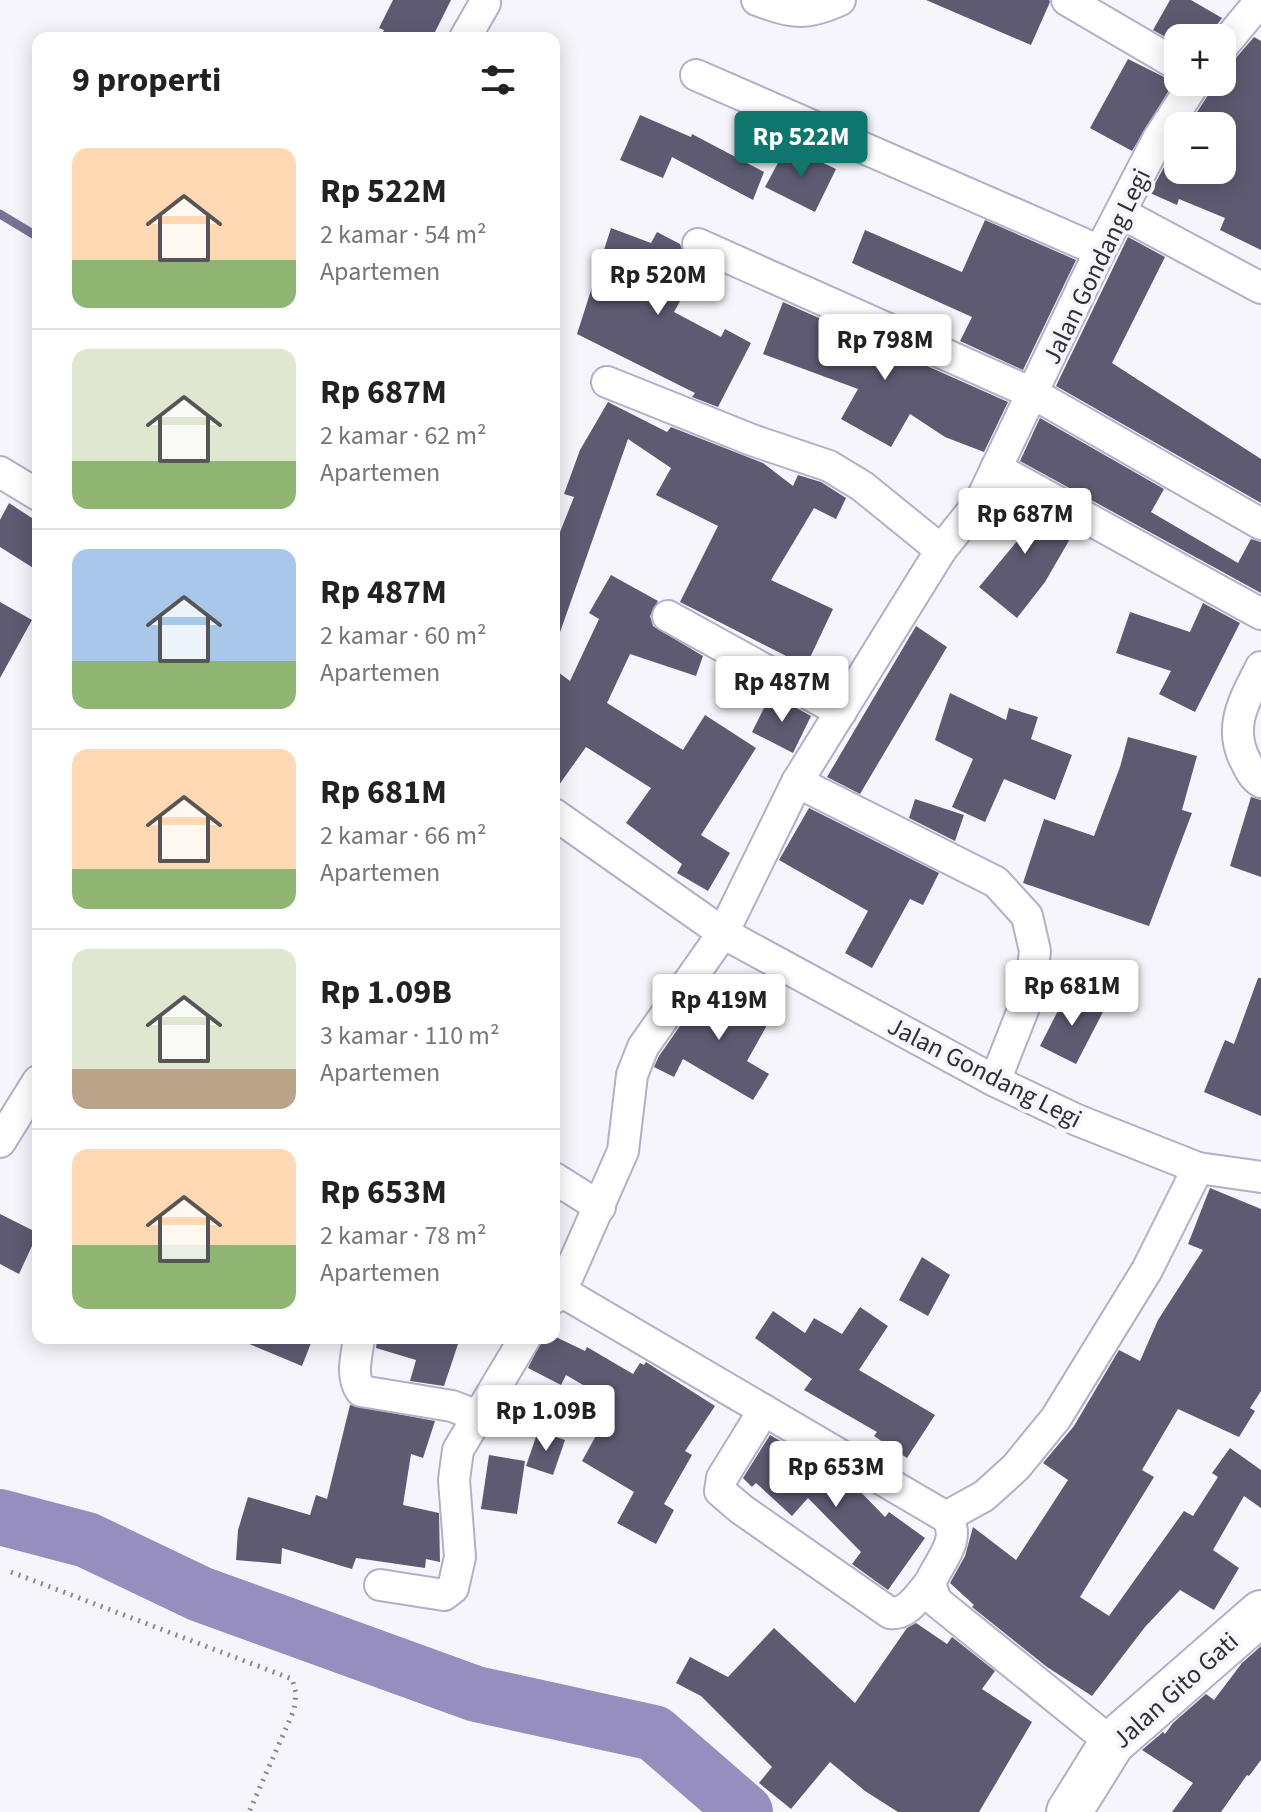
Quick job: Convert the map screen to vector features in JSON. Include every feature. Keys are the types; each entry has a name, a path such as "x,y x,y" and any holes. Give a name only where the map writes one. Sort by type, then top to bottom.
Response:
{"main road":[{"name":"Jalan Gito Gati","path":"1069,1812 1112,1743 1261,1613"}],"street":[{"path":"757,0 784,10 805,13 840,0"},
{"path":"1067,0 1164,57"},
{"path":"1236,30 1261,0"},
{"path":"468,32 485,3"},
{"path":"696,75 1100,251"},
{"name":"Jalan Gondang Legi","path":"723,933 797,782 941,550 981,500 1100,251 1158,139 1186,96"},
{"path":"1121,213 1261,288"},
{"path":"698,244 1034,394"},
{"path":"607,382 724,430 829,466 862,486 941,550"},
{"name":"Jalan Gondang Legi","path":"1034,394 1261,524"},
{"path":"996,468 1261,614"},
{"path":"0,472 32,491"},
{"path":"668,616 841,712"},
{"path":"1261,667 1236,721 1239,749 1255,778 1261,782"},
{"path":"797,782 996,882 1027,916 1035,951 1030,992 995,1081"},
{"name":"Jalan Gondang Legi","path":"560,818 723,933 995,1081 1077,1120 1198,1168 1261,1177"},
{"path":"560,1283 600,1207 626,1142 636,1061 686,981 723,933"},
{"path":"0,1142 32,1091"},
{"path":"946,1517 984,1496 1016,1467 1056,1418 1147,1270 1198,1168"},
{"path":"560,1182 600,1207"},
{"path":"560,1293 764,1410 946,1517 952,1525 953,1536 930,1583 905,1610 898,1614 890,1613 720,1491 722,1478 764,1410"},
{"path":"358,1344 355,1371 357,1387 361,1391 452,1406 480,1417"},
{"path":"380,1585 444,1595 453,1588 460,1557 454,1480 458,1450 522,1344"},
{"path":"930,1583 936,1601 1112,1743"}],"path":[{"path":"11,1572 292,1679 296,1693 294,1710 249,1812"}],"building":[{"path":"393,0 451,0 435,32 383,32 379,28"},
{"path":"926,0 1049,0 1050,2 1031,45"},
{"path":"1170,0 1191,0 1222,18 1218,24 1164,24 1164,36 1153,30"},
{"path":"1254,37 1261,41 1261,250 1220,230 1225,218 1179,199 1177,205 1150,193 1164,167 1164,184 1236,184 1236,112 1197,112 1207,96 1236,96 1236,58"},
{"path":"1128,59 1164,77 1165,96 1132,151 1090,128"},
{"path":"640,115 691,137 692,134 764,172 753,200 672,157 663,178 620,160"},
{"path":"787,146 836,169 815,212 765,187"},
{"path":"985,220 1076,260 1023,370 960,341 972,317 852,263 865,230 962,272"},
{"path":"611,228 651,243 657,232 680,244 684,255 700,265 674,312 721,337 725,329 751,343 718,407 692,397 695,393 577,334"},
{"path":"1128,237 1165,257 1112,363 1261,459 1261,503 1056,386"},
{"path":"783,302 1008,402 984,452 945,437 910,414 891,447 841,419 858,389 763,354"},
{"path":"608,402 667,432 671,427 763,463 793,486 798,475 821,482 846,498 836,519 814,508 771,580 833,609 806,666 680,602 718,526 656,495 671,468 628,439 560,632 560,532 574,497 564,494 580,450"},
{"path":"1040,418 1164,489 1151,512 1238,563 1251,539 1261,542 1261,593 1020,461"},
{"path":"1005,494 1074,532 1045,582 1017,618 979,587 1023,534 992,516"},
{"path":"9,503 32,518 32,567 0,547 0,520"},
{"path":"611,575 658,601 650,616 653,626 703,656 696,676 630,654 607,703 683,750 705,715 756,748 701,835 730,853 708,891 677,873 682,864 626,823 651,788 586,747 560,784 560,674 570,681 599,619 589,613"},
{"path":"0,602 32,620 0,678"},
{"path":"1203,603 1240,623 1195,712 1159,694 1171,671 1116,653 1130,612 1190,632"},
{"path":"916,626 947,647 860,794 827,777"},
{"path":"950,693 1006,720 1009,708 1038,717 1031,739 1072,755 1055,800 1004,779 985,822 952,807 973,759 935,740"},
{"path":"771,694 811,716 793,753 752,732"},
{"path":"1128,737 1197,756 1182,810 1192,813 1149,926 1023,883 1044,819 1094,836"},
{"path":"1251,797 1261,800 1261,877 1230,866"},
{"path":"915,799 964,815 955,841 909,818"},
{"path":"809,808 939,873 923,905 910,899 872,968 845,953 868,911 779,860"},
{"path":"1258,978 1261,978 1261,1116 1204,1092 1225,1040 1234,1044"},
{"path":"708,986 772,1016 747,1061 769,1074 753,1100 683,1059 674,1077 654,1067"},
{"path":"1068,991 1104,1010 1076,1064 1040,1046"},
{"path":"1210,1188 1261,1209 1261,1391 1250,1408 1255,1411 1239,1437 1178,1409 1142,1470 1154,1477 1080,1597 1109,1616 1184,1511 1193,1516 1218,1477 1212,1473 1230,1448 1261,1470 1261,1508 1244,1496 1213,1550 1239,1568 1214,1610 1180,1590 1145,1627 1092,1696 1047,1667 972,1607 974,1605 950,1583 965,1556 973,1527 1016,1560 1068,1480 1043,1463 1074,1426 1119,1350 1140,1361 1158,1320 1203,1250 1188,1244"},
{"path":"0,1214 32,1230 32,1246 19,1274 0,1264"},
{"path":"922,1257 950,1275 928,1316 899,1300"},
{"path":"860,1307 888,1326 859,1370 935,1415 907,1458 874,1436 877,1432 804,1390 812,1379 755,1338 773,1311 805,1333 814,1318 842,1334"},
{"path":"560,1339 585,1351 587,1347 633,1374 640,1363 644,1365 646,1362 715,1406 685,1451 692,1455 664,1504 674,1510 656,1544 617,1523 634,1492 582,1461 614,1403 566,1375 561,1385 528,1368 540,1344 560,1344"},
{"path":"249,1344 311,1344 302,1366"},
{"path":"376,1344 458,1344 444,1386 410,1381 416,1360 376,1348"},
{"path":"350,1405 435,1421 423,1458 411,1454 403,1505 439,1513 440,1562 426,1559 425,1568 356,1558 352,1569 282,1548 281,1564 236,1560 238,1530 248,1497 310,1515 316,1495 327,1499"},
{"path":"538,1431 565,1440 553,1475 526,1466"},
{"path":"770,1435 851,1482 885,1517 889,1512 925,1538 888,1590 852,1564 861,1552 808,1498 792,1516 756,1483 752,1487 743,1478"},
{"path":"489,1455 525,1461 517,1514 481,1509"},
{"path":"916,1623 947,1644 952,1637 995,1671 982,1689 1032,1722 979,1812 898,1812 865,1791 830,1762 791,1809 759,1783 772,1767 701,1696 676,1683 690,1657 728,1677 774,1628 855,1703 907,1628"},
{"path":"1261,1646 1261,1760 1221,1812 1172,1812 1193,1783 1142,1750 1163,1732 1165,1734 1206,1694 1214,1700 1242,1663"}],"waterway":[{"path":"0,214 32,233"},
{"path":"0,1517 87,1540 200,1594 476,1694 654,1733 745,1812"}]}
